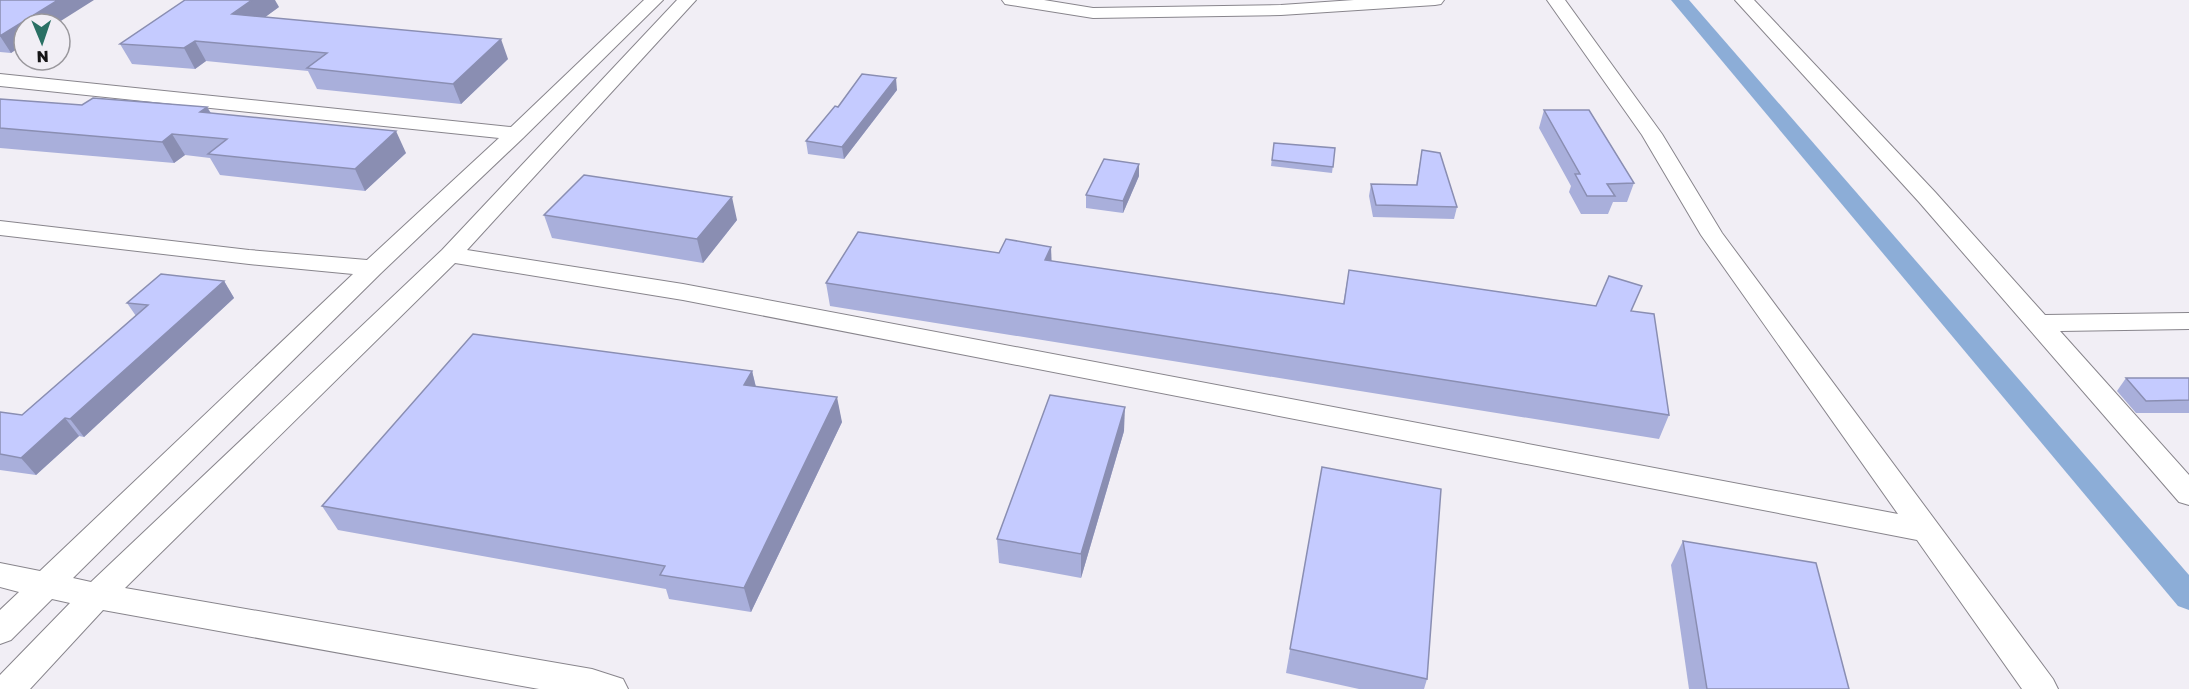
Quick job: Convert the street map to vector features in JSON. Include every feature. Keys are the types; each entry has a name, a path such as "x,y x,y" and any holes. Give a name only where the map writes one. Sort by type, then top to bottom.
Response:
{"street":[{"path":"0,630 373,268 654,0"},
{"path":"8,689 97,596 450,255 687,0"},
{"path":"1011,0 1093,13 1281,10 1435,0"},
{"path":"1556,0 1652,134 1712,235 1801,361 1928,531 2041,689"},
{"path":"1744,0 1927,197 2189,494"},
{"path":"611,42 645,45"},
{"path":"0,80 516,134"},
{"path":"0,228 249,257 373,268"},
{"path":"450,255 682,292 1928,531"},
{"path":"2038,323 2189,321"},
{"path":"0,575 97,596 611,689"}],"building":[{"path":"0,0 58,0 39,12 12,12 12,29 0,36"},
{"path":"185,0 252,0 232,14 501,39 453,84 307,68 327,53 195,41 184,48 120,44"},
{"path":"862,74 896,78 842,147 806,141 835,106 838,107"},
{"path":"93,98 207,107 200,112 396,131 355,169 208,154 227,139 172,134 162,142 0,128 0,99 82,105"},
{"path":"1544,110 1589,110 1634,183 1607,184 1615,196 1587,196 1575,174 1580,174"},
{"path":"1274,143 1335,148 1333,167 1272,160"},
{"path":"1422,150 1440,153 1457,207 1376,205 1371,184 1417,185"},
{"path":"1104,159 1139,164 1123,201 1086,195"},
{"path":"584,175 732,197 697,239 544,215"},
{"path":"858,232 999,253 1006,239 1051,247 1045,260 1344,304 1349,270 1596,306 1609,276 1642,286 1631,311 1654,314 1669,415 826,283"},
{"path":"161,274 224,281 70,419 65,418 21,458 0,454 0,412 22,415 148,305 127,303"},
{"path":"473,334 752,371 744,385 837,397 744,588 660,575 665,566 322,506"},
{"path":"2126,378 2189,378 2189,400 2146,401"},
{"path":"1050,395 1125,407 1081,554 997,539"},
{"path":"1322,467 1441,489 1427,679 1290,649"},
{"path":"1683,541 1816,563 1849,689 1707,689"}],"waterway":[{"path":"1680,0 2189,597"}]}
